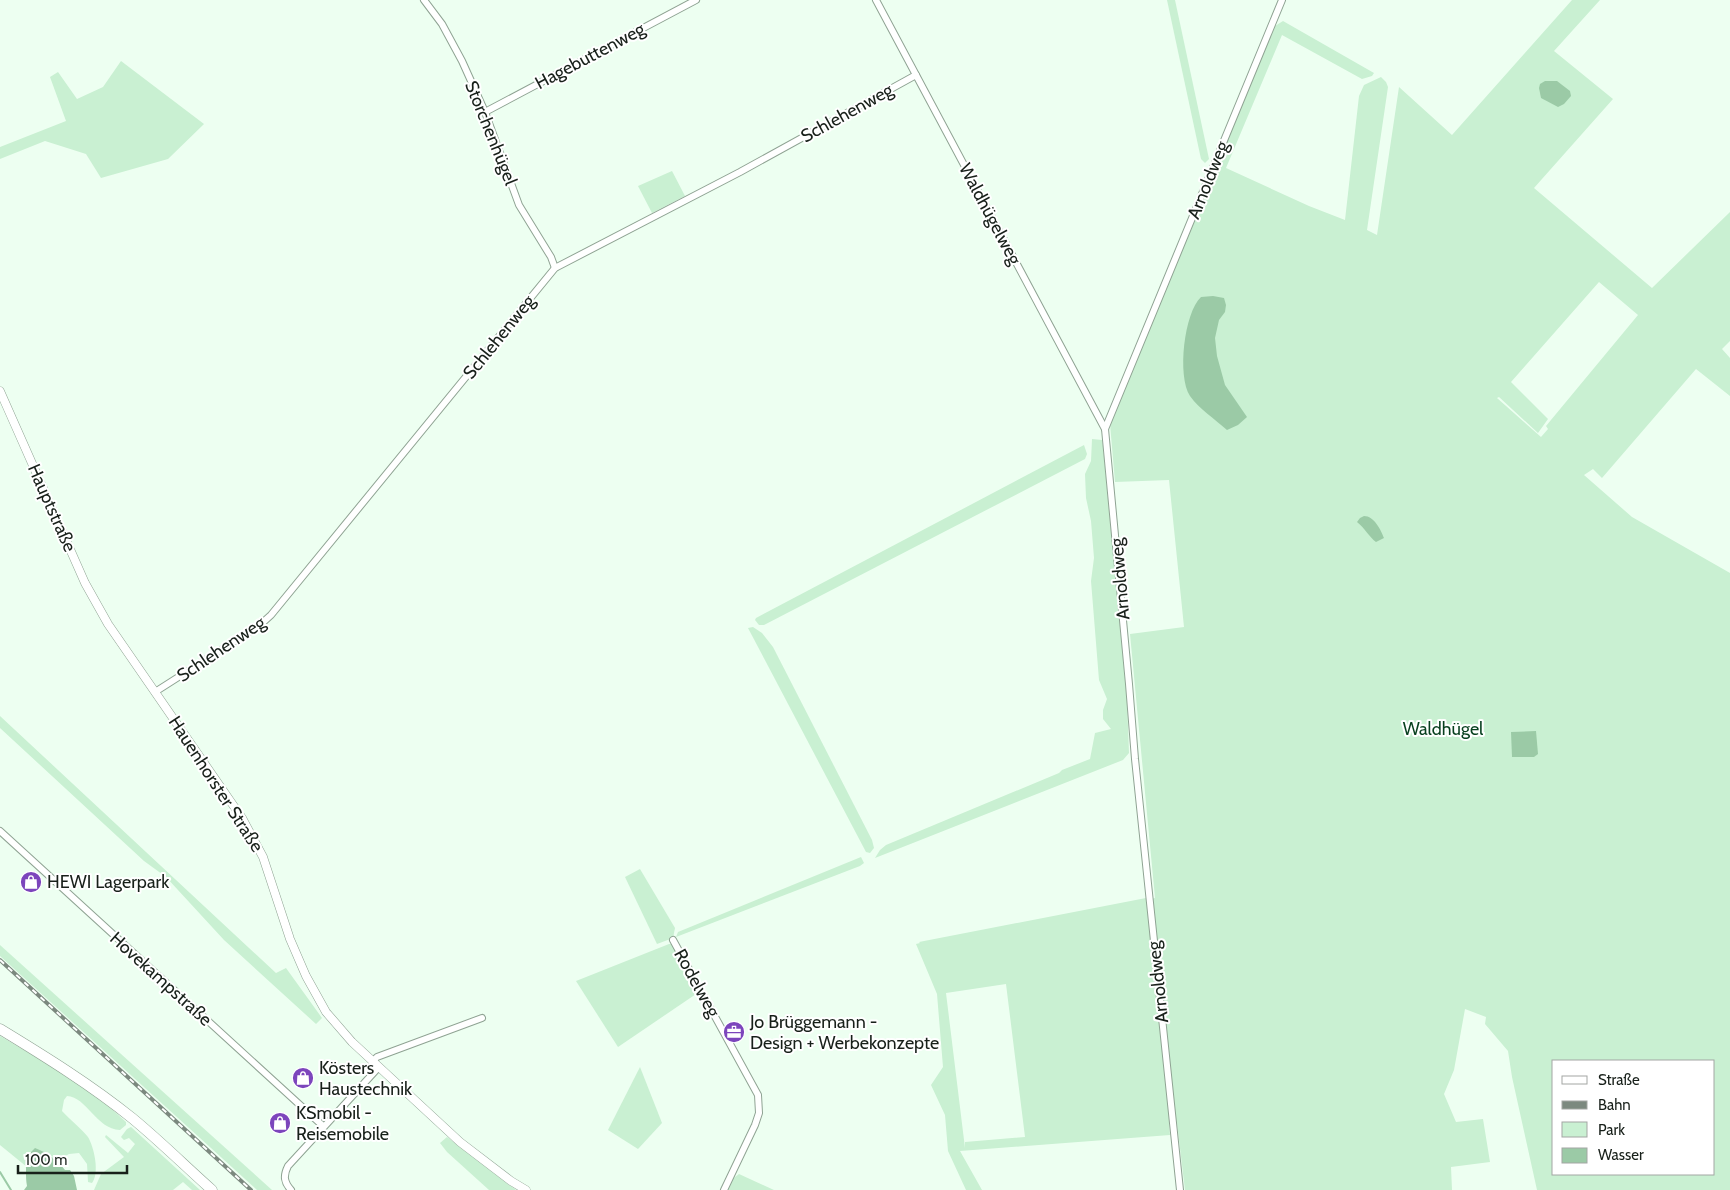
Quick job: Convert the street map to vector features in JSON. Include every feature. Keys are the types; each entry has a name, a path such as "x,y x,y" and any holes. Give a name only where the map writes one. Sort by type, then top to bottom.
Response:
{"main road":[{"path":"0,1028 64,1068 112,1103 139,1124 212,1190"}],"street":[{"name":"Storchenhügel","path":"424,0 442,24 462,61 484,112 519,205 555,268"},
{"name":"Hagebuttenweg","path":"484,112 696,0"},
{"name":"Waldhügelweg","path":"876,0 1104,429"},
{"name":"Arnoldweg","path":"1180,1190 1138,788 1104,429 1282,0"},
{"name":"Schlehenweg","path":"156,692 260,625 271,615 555,268 740,172 916,75"},
{"name":"Hauptstraße","path":"0,390 85,583 108,624"},
{"name":"Hauenhorster Straße","path":"108,624 242,818 263,857 290,939 306,976 326,1012 375,1065 460,1142 511,1181 526,1190"},
{"name":"Hovekampstraße","path":"0,831 323,1126"},
{"name":"Rodelweg","path":"673,940 758,1095 759,1113 755,1125 724,1190"},
{"path":"291,1190 284,1181 285,1170 375,1065 377,1057 482,1018"}],"green space":[{"path":"1167,0 1175,0 1209,159 1205,163 1201,159"},
{"name":"Waldhügel","path":"1572,0 1600,0 1554,51 1613,99 1534,188 1652,288 1730,212 1730,341 1722,349 1730,358 1730,396 1696,369 1602,478 1593,469 1584,475 1632,517 1730,573 1730,1190 1537,1190 1508,1051 1485,1024 1486,1017 1465,1009 1454,1070 1444,1094 1456,1122 1483,1119 1490,1162 1451,1167 1452,1190 1185,1190 1177,1123 1169,1124 1170,1135 960,1151 982,1190 966,1190 948,1151 945,1115 931,1085 943,1067 937,994 916,944 1146,898 1147,900 1155,898 1130,634 1184,627 1169,480 1115,482 1110,424 1275,26 1283,21 1374,73 1372,76 1362,79 1282,35 1226,168 1309,206 1345,220 1359,96 1364,85 1381,77 1388,87 1367,230 1377,235 1399,87 1452,135","holes":["1599,282 1638,315 1546,426 1548,429 1541,437 1497,398 1499,397 1538,433 1548,419 1511,382","1006,984 1025,1137 965,1142 965,1148 946,993"]},
{"path":"121,61 204,124 168,159 101,178 86,154 45,141 0,159 0,147 66,121 50,77 58,72 77,99 103,87"},
{"path":"672,171 685,196 652,213 638,186"},
{"path":"1092,439 1102,440 1103,446 1127,699 1129,753 1123,760 875,858 886,845 1090,759 1095,733 1111,729 1103,719 1103,710 1107,699 1099,680 1091,581 1094,558 1091,521 1086,498 1085,474 1091,461"},
{"path":"1084,445 1087,454 1085,459 764,625 759,625 755,620 756,618"},
{"path":"753,627 762,633 773,647 872,840 874,848 870,853 866,852 748,628"},
{"path":"0,716 276,973 286,968 322,1018 316,1024 224,940 166,877 144,861 0,728"},
{"path":"861,857 864,863 860,866 676,937 678,932"},
{"path":"640,869 675,928 673,938 657,944 625,877"},
{"path":"669,944 674,944 699,992 618,1047 576,981"},
{"path":"0,945 272,1190 257,1190 0,956"},
{"path":"0,1036 81,1086 126,1122 126,1125 120,1130 112,1128 104,1124 74,1098 67,1096 64,1100 62,1111 88,1137 92,1147 96,1173 92,1183 88,1182 87,1164 79,1153 69,1154 57,1160 49,1154 27,1167 0,1145"},
{"path":"640,1067 662,1123 638,1149 608,1130"},
{"path":"131,1127 200,1190 192,1190 183,1182 173,1190 94,1190 101,1174 124,1157 105,1137 106,1135 128,1153 135,1144 129,1138 124,1140 121,1137"},
{"path":"447,1137 516,1190 489,1190 447,1152 440,1143"},
{"path":"739,1174 774,1190 727,1190 731,1180"}],"water":[{"path":"1545,81 1557,81 1570,91 1571,96 1564,104 1558,107 1541,98 1539,88 1540,84"},
{"path":"1213,296 1224,298 1226,305 1225,312 1219,320 1215,338 1217,356 1225,385 1247,417 1238,425 1227,430 1202,410 1190,396 1184,374 1184,345 1190,316 1201,297"},
{"path":"1364,516 1374,521 1384,538 1376,542 1371,538 1357,522"},
{"path":"1536,731 1538,754 1534,757 1512,757 1511,732"},
{"path":"35,1148 51,1157 65,1170 70,1170 74,1176 77,1190 24,1190 27,1186 25,1158"}],"waterway":[{"path":"0,1172 11,1190"}],"railway":[{"path":"0,960 251,1190"}],"place":[{"name":"HEWI Lagerpark","path":"31,882"},
{"name":"Jo Brüggemann - Design + Werbekonzepte","path":"734,1032"},
{"name":"Kösters Haustechnik","path":"303,1078"},
{"name":"KSmobil - Reisemobile","path":"280,1123"}]}
